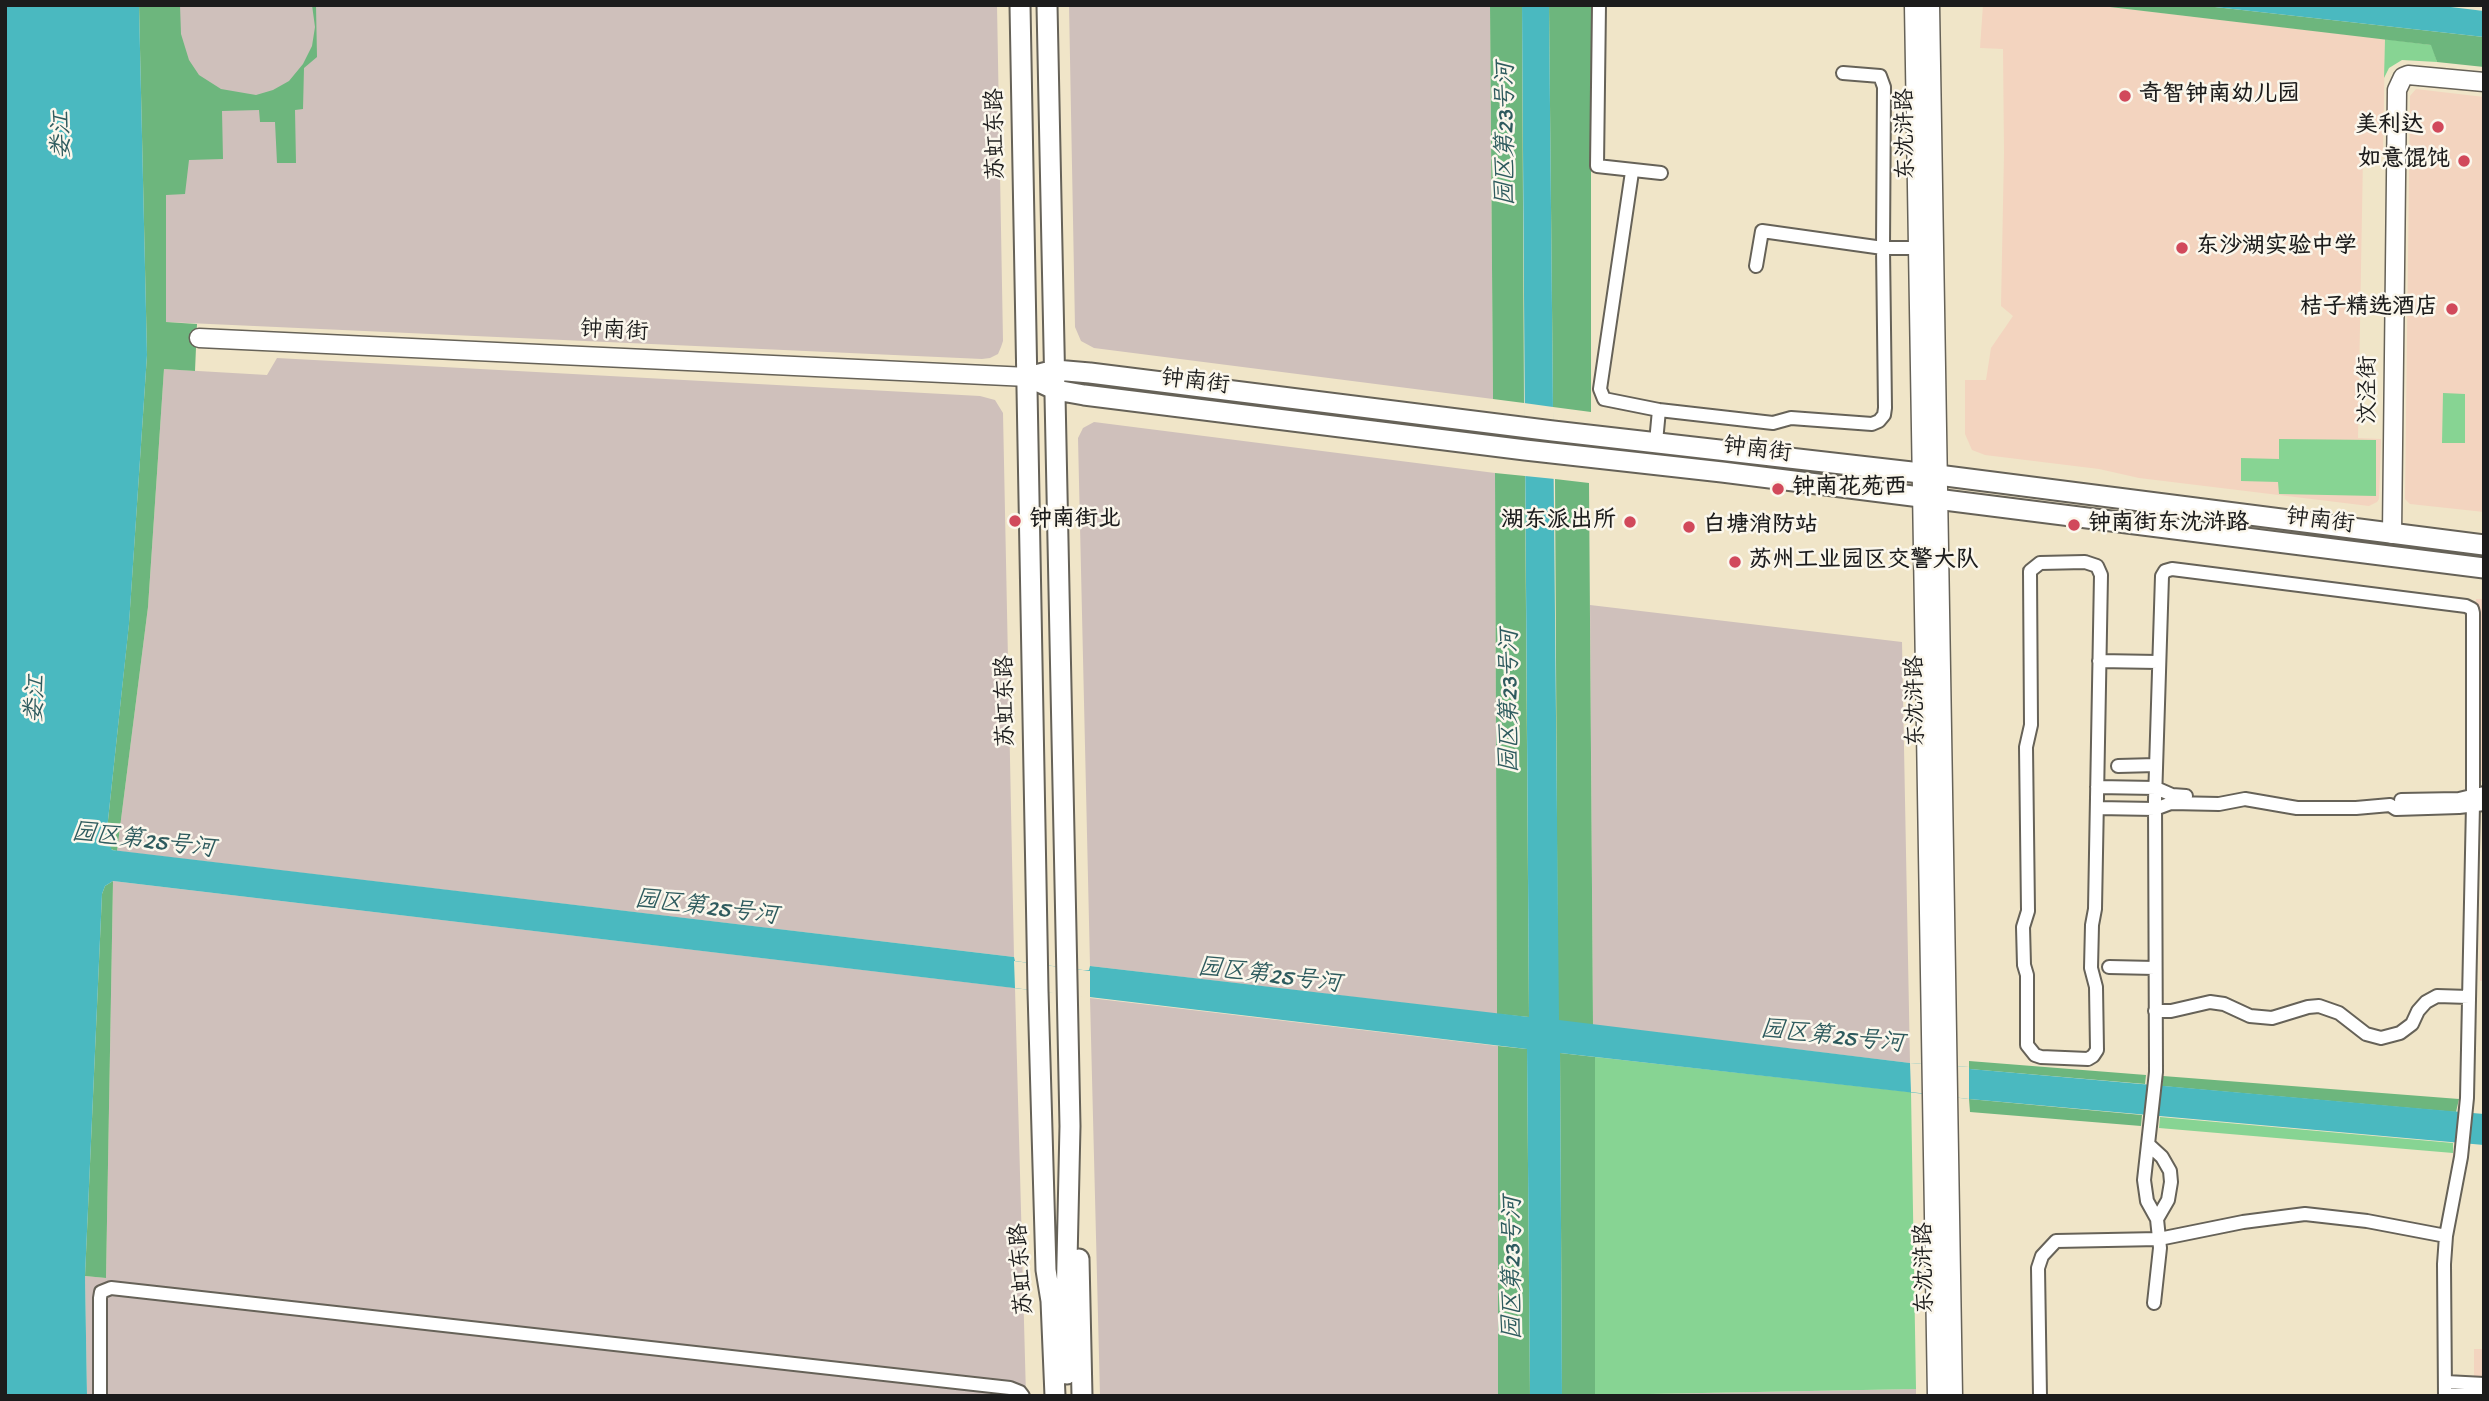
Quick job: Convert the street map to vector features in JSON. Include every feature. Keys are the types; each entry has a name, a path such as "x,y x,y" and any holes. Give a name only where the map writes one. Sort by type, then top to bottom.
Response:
{"main road":[{"name":"苏虹东路","path":"1020,5 1038,991 1046,1270 1051,1301 1055,1396"},
{"name":"苏虹东路","path":"1047,5 1070,1126 1066,1306 1068,1396"},
{"name":"东沈浒路","path":"1914,5 1917,248 1930,498 1940,1065 1953,1396"},
{"name":"东沈浒路","path":"1929,474 1930,5"},
{"name":"汶泾街","path":"2392,534 2398,90 2403,77 2408,75 2484,82"},
{"name":"钟南街","path":"199,338 1028,377 1055,370 1929,474 2484,545"},
{"name":"钟南街","path":"1028,377 1056,390 2484,568"},
{"name":"东沈浒路","path":"1937,1396 1941,1096"},
{"path":"1070,1126 1078,1173 1082,1396"},
{"path":"1042,1396 1041,1300 1046,1270"}],"street":[{"path":"1599,5 1597,166 1632,172 1661,173"},
{"path":"1632,172 1600,389 1605,399 1659,410 1773,423 1791,418 1872,424 1884,415 1885,408 1883,81 1875,75 1843,73"},
{"path":"1756,266 1762,231 1882,248 1917,248"},
{"path":"1656,442 1659,410"},
{"path":"2085,562 2093,563 2100,570 2097,787 2091,968 2096,987 2097,1050 2088,1059 2041,1057 2035,1055 2027,1045 2027,975 2024,965 2023,927 2028,911 2026,747 2031,725 2029,576 2036,564 2085,562"},
{"path":"2154,1303 2159,1239 2157,1219 2145,1192 2156,1072 2155,809 2160,582 2165,571 2172,569 2466,606 2472,609 2473,613 2478,799 2467,1098 2461,1157 2446,1236 2444,1264 2446,1391"},
{"path":"2099,661 2158,662"},
{"path":"2118,766 2156,765"},
{"path":"2097,787 2156,788 2172,795 2219,796 2297,808 2390,805 2396,809 2459,807 2478,799"},
{"path":"2097,808 2155,809 2171,803 2219,804 2235,800"},
{"path":"2109,967 2155,968"},
{"path":"2155,1011 2171,1011 2210,1002 2224,1004 2250,1016 2272,1018 2319,1006 2339,1013 2366,1034 2381,1038 2400,1033 2412,1024 2426,1002 2437,996 2469,997"},
{"path":"2150,1146 2162,1157 2170,1171 2168,1200 2157,1219"},
{"path":"2040,1396 2038,1268 2042,1256 2056,1241 2159,1239 2244,1222 2305,1214 2367,1221 2446,1236"},
{"path":"100,1396 100,1298 101,1293 111,1287 1010,1388 1023,1396"},
{"path":"2446,1391 2484,1384"},
{"path":"2446,1391 2484,1395"}],"shaded area":[{"path":"164,5 997,5 1001,347 998,354 982,359 166,322"},
{"path":"1069,5 1490,5 1493,399 1094,348 1081,341 1075,327"},
{"name":"东沙湖实验中学","path":"1983,5 2093,5 2385,39 2383,156 2363,156 2358,438 2381,439 2377,502 2369,506 2139,478 2099,469 1985,455 1972,450 1965,434 1965,380 1986,380 1991,348 2013,316 2001,306 2003,49 1980,48"},
{"path":"2416,89 2484,97 2484,512 2410,504 2405,499 2410,96"},
{"path":"277,358 980,396 995,400 1003,413 1014,957 117,851 148,607 164,369 267,375"},
{"path":"1094,422 1495,473 1497,1014 1090,966 1078,438 1083,428"},
{"path":"2476,599 2484,599 2484,781 2477,781"},
{"path":"1590,605 1902,642 1910,1063 1593,1025"},
{"path":"2484,808 2484,981 2480,981"},
{"path":"113,881 1015,988 1026,1396 87,1396 85,1276 106,1278"},
{"path":"1090,998 1498,1046 1498,1396 1100,1396"},
{"path":"2474,1349 2484,1349 2484,1396 2474,1396"},
{"path":"1916,1389 1916,1396 1595,1395"}],"green space":[{"path":"139,5 180,5 181,34 189,60 199,75 221,89 256,95 289,81 303,64 312,46 315,27 312,5 316,5 317,57 304,68 303,109 295,110 296,163 277,163 275,122 260,122 259,110 222,111 223,159 189,160 185,194 166,195 166,322 197,324 195,371 164,369 148,607 117,851 110,849 106,839 129,623 147,355"},
{"path":"1490,5 1522,5 1524,403 1493,399"},
{"path":"1549,5 1591,5 1591,412 1553,407"},
{"path":"2093,5 2197,5 2484,37 2484,67 2437,62 2431,45"},
{"path":"2385,39 2432,45 2437,62 2402,60 2389,68 2384,78"},
{"path":"2443,393 2465,394 2465,443 2442,443"},
{"path":"2279,439 2376,440 2376,496 2279,494 2278,482 2241,481 2241,458 2279,459"},
{"path":"1495,473 1525,476 1529,1017 1497,1014"},
{"path":"1555,479 1589,483 1593,1025 1558,1021"},
{"path":"113,881 106,1278 85,1276 102,894 105,886"},
{"path":"1498,1046 1527,1049 1530,1396 1498,1396"},
{"path":"1560,1053 1595,1057 1595,1396 1562,1396"},
{"path":"1595,1057 1911,1092 1916,1389 1595,1395"},
{"path":"1969,1061 2146,1075 2145,1084 1969,1069"},
{"path":"2163,1076 2459,1099 2456,1112 2162,1086"},
{"path":"1969,1099 2142,1115 2141,1126 1970,1112"},
{"path":"2160,1117 2453,1143 2453,1153 2159,1128"}],"water":[{"name":"娄江","path":"5,5 139,5 147,355 129,624 106,839 112,850 1014,957 1015,961 1083,970 1089,970 1090,966 1529,1017 1522,5 1549,5 1559,1020 1910,1063 2484,1114 2484,1145 1969,1099 1560,1053 1562,1396 1530,1396 1527,1049 113,881 105,886 102,894 85,1276 87,1396 5,1396"},
{"path":"2197,5 2434,5 2484,11 2484,37"}],"pier":[{"path":"1524,403 1553,407 1555,479 1525,476"},
{"path":"1014,961 1090,971 1090,998 1015,988"},
{"path":"1910,1063 1969,1067 1969,1099 1911,1092"}],"place":[{"name":"奇智钟南幼儿园","path":"2125,96"},
{"name":"美利达","path":"2438,127"},
{"name":"如意馄饨","path":"2464,161"},
{"name":"东沙湖实验中学","path":"2182,248"},
{"name":"桔子精选酒店","path":"2452,309"},
{"name":"钟南花苑西","path":"1778,489"},
{"name":"钟南街北","path":"1015,521"},
{"name":"湖东派出所","path":"1630,522"},
{"name":"钟南街东沈浒路","path":"2074,525"},
{"name":"白塘消防站","path":"1689,527"},
{"name":"苏州工业园区交警大队","path":"1735,562"}],"water label":[{"name":"园区第23号河","path":"1508,134"},
{"name":"园区第23号河","path":"1512,701"},
{"name":"园区第25号河","path":"143,843"},
{"name":"园区第25号河","path":"706,910"},
{"name":"园区第25号河","path":"1269,978"},
{"name":"园区第25号河","path":"1832,1039"},
{"name":"园区第23号河","path":"1515,1268"}]}
